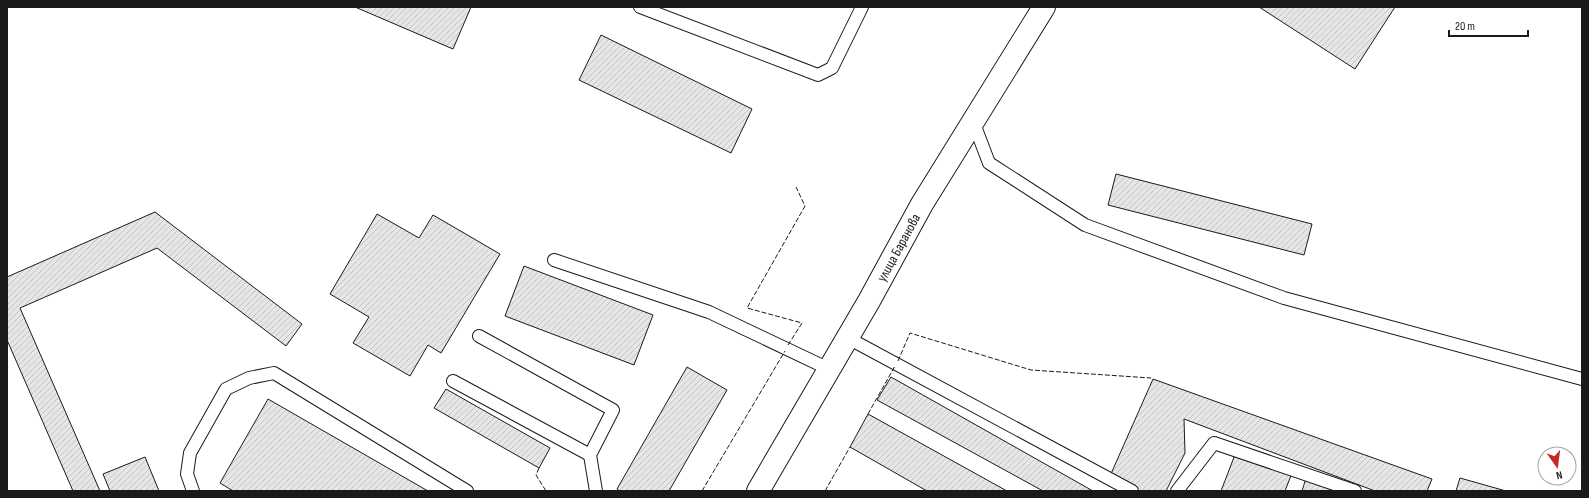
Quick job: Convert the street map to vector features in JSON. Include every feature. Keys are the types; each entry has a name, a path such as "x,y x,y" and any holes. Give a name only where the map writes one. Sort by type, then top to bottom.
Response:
{"street":[{"name":"улица Баранова","path":"758,491 848,338 922,204 1044,7"}],"lane":[{"path":"640,7 818,75 832,68 862,7"},
{"path":"973,121 989,163 1085,225 1284,298 1582,379"},
{"path":"554,260 709,312 830,369"},
{"path":"479,336 613,410 590,455 596,491"},
{"path":"848,338 1132,491"},
{"path":"193,491 187,474 190,453 226,389 249,378 274,373 467,491"},
{"path":"453,381 590,455"},
{"path":"1177,491 1214,443 1355,491"}],"building":[{"path":"355,7 471,7 453,49"},
{"path":"1259,7 1395,7 1355,69"},
{"path":"601,35 752,109 731,153 579,80"},
{"path":"1116,174 1312,224 1304,255 1108,205"},
{"path":"155,212 302,324 286,346 157,248 20,308 100,491 73,491 7,340 7,277"},
{"path":"377,214 419,238 433,215 500,254 441,353 428,345 410,376 353,343 369,317 330,294"},
{"path":"524,266 653,315 634,365 505,316"},
{"path":"687,367 727,390 669,491 620,491 617,489"},
{"path":"891,377 1093,491 1043,491 877,400"},
{"path":"1153,379 1432,479 1427,491 1375,491 1184,419 1185,453 1166,491 1140,491 1110,476"},
{"path":"446,389 550,448 539,468 434,408"},
{"path":"268,399 428,491 233,491 220,483"},
{"path":"868,414 1007,491 927,491 850,447"},
{"path":"1236,452 1292,473 1285,491 1221,491"},
{"path":"145,457 159,491 110,491 103,474"},
{"path":"1306,478 1342,491 1302,491"},
{"path":"1460,478 1506,491 1456,491"}],"fence":[{"path":"788,345 802,323 747,308 805,206 796,187"},
{"path":"898,361 910,333 1031,370 1151,378"},
{"path":"702,491 785,351"},
{"path":"868,414 895,366"},
{"path":"825,491 850,447"},
{"path":"539,468 536,475 546,491"}]}
